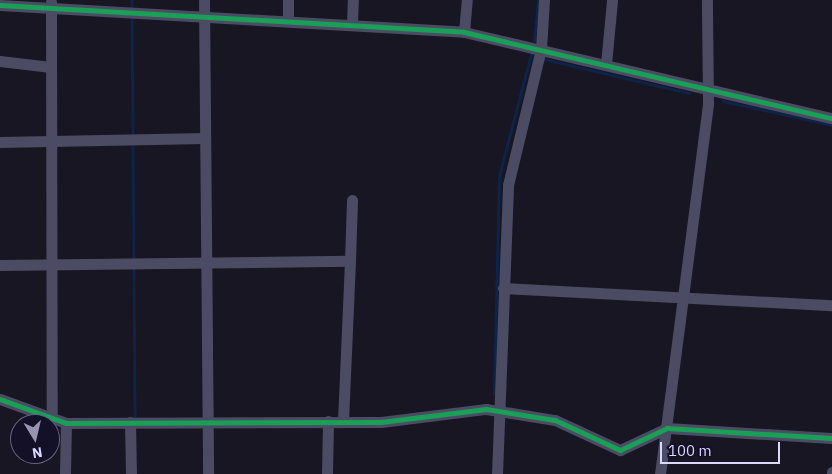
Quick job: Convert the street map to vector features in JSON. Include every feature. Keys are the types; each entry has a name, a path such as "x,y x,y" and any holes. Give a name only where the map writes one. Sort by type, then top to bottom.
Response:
{"street":[{"path":"204,0 208,474"},
{"path":"288,0 288,19"},
{"path":"352,24 353,0"},
{"path":"464,32 467,0"},
{"path":"498,474 508,185 541,49 544,0"},
{"path":"606,64 612,0"},
{"path":"660,474 667,428 680,297 708,90 707,0"},
{"path":"51,4 51,141 54,263 52,414"},
{"path":"0,5 51,4 132,11 288,19 464,32 832,118"},
{"path":"0,61 51,67"},
{"path":"0,142 134,141 204,138"},
{"path":"343,420 352,200"},
{"path":"0,265 350,261"},
{"path":"503,288 832,305"},
{"path":"0,399 41,414"},
{"path":"60,421 66,423 343,420 381,422 500,410 555,420 620,450 667,428 832,438"},
{"path":"327,474 328,421"},
{"path":"131,474 133,422"},
{"path":"66,423 66,474"}],"waterway":[{"path":"132,0 132,10"},
{"path":"534,41 538,0"},
{"path":"132,16 133,135"},
{"path":"494,394 499,176 531,54"},
{"path":"544,59 689,93"},
{"path":"723,101 832,125"},
{"path":"133,143 134,260"},
{"path":"134,266 135,420"}],"cycle path":[{"path":"0,5 464,32 832,118"},
{"path":"0,399 66,423 381,422 486,409 555,420 620,450 667,428 832,438"}]}
